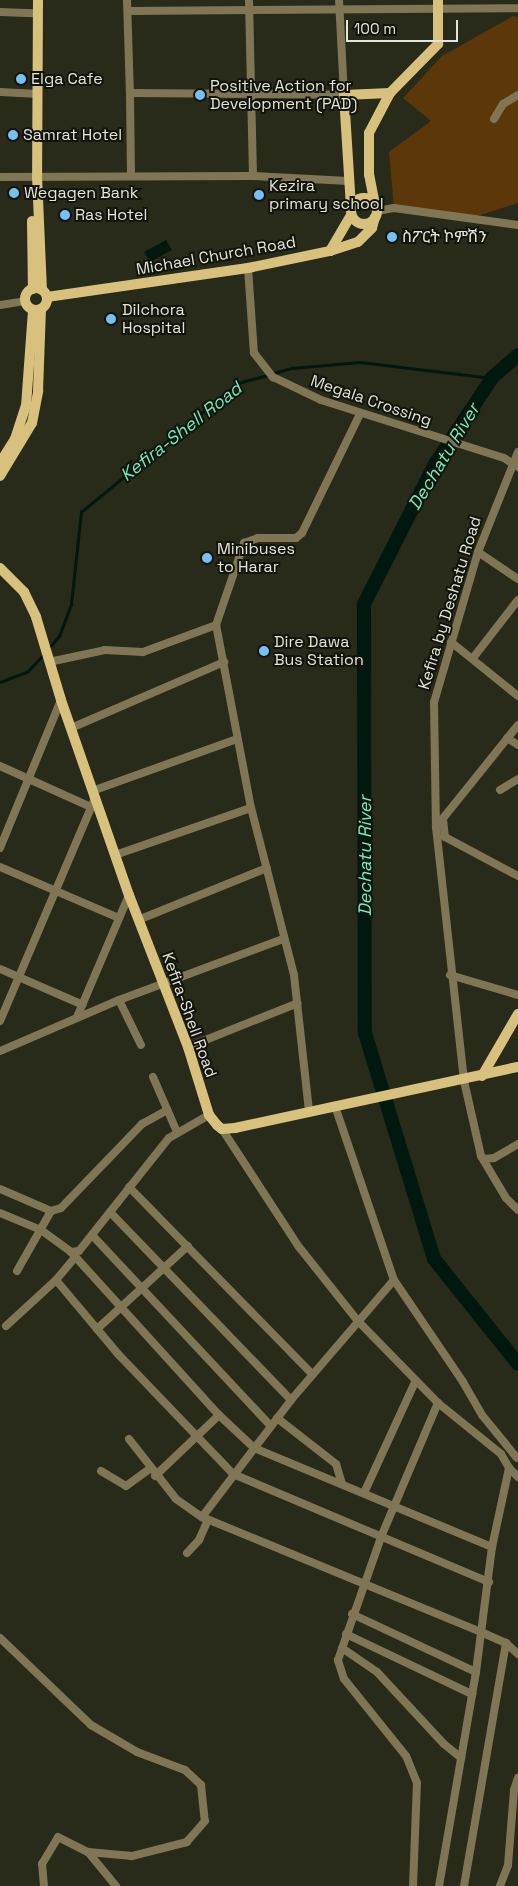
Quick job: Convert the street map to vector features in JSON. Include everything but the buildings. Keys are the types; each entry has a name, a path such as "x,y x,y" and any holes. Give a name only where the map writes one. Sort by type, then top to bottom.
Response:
{"main road":[{"path":"33,0 36,94"},
{"path":"0,476 4,458 19,431 26,406 35,348 37,310 41,292 34,177 38,0"},
{"path":"376,211 369,174 369,133 390,92 435,50 439,31 438,4"},
{"path":"376,211 361,224 351,211 344,95 390,92"},
{"path":"330,251 351,211 363,198 376,211"},
{"name":"Michael Church Road","path":"41,292 248,268 330,251 358,242 372,228 376,211"},
{"path":"37,310 25,301 26,294 41,292"},
{"name":"Kefira-Shell Road","path":"0,568 24,592 44,646 93,799 162,984 188,1047 209,1115 222,1129"},
{"path":"482,1076 517,1017"},
{"path":"517,1017 518,1031"},
{"path":"222,1129 464,1081 518,1067"}],"street":[{"path":"127,0 131,176"},
{"path":"249,0 253,176"},
{"path":"130,93 344,95 339,0"},
{"path":"128,11 248,12 339,10 438,4 518,8"},
{"path":"0,12 33,13"},
{"path":"0,92 36,94"},
{"path":"494,119 503,104 518,94"},
{"path":"0,177 253,176 348,181"},
{"path":"376,211 394,208 518,225"},
{"name":"Megala Crossing","path":"248,268 251,337 254,354 265,371 273,377 321,400 360,414 511,462"},
{"path":"0,305 25,301"},
{"path":"309,1111 294,975 283,939 251,808 216,626 244,543 258,538 296,538 302,534 360,414"},
{"name":"Kefira by Deshatu Road","path":"518,452 511,462 478,552 434,702 436,827 450,975 464,1081 478,1147 500,1190 518,1210"},
{"path":"478,552 518,579"},
{"path":"472,658 518,600"},
{"path":"48,659 105,650 143,652 216,626"},
{"path":"451,642 518,696"},
{"path":"70,728 224,662"},
{"path":"0,848 61,700"},
{"path":"436,827 518,724"},
{"path":"507,738 518,745"},
{"path":"0,766 29,778 93,799 237,739"},
{"path":"500,790 518,778"},
{"path":"0,1021 93,799"},
{"path":"115,855 251,808"},
{"path":"443,819 445,837 518,876"},
{"path":"0,867 56,889 119,918"},
{"path":"138,920 267,868"},
{"path":"77,1018 129,895"},
{"path":"0,1051 119,1000 283,939"},
{"path":"0,969 82,1005"},
{"path":"450,975 518,996"},
{"path":"119,1000 141,1045"},
{"path":"188,1047 298,1003"},
{"path":"153,1077 177,1132"},
{"path":"335,1106 394,1280 464,1382 482,1415 518,1458 507,1465 492,1547 476,1672 439,1886"},
{"path":"0,1189 51,1211 62,1208 142,1124 167,1110"},
{"path":"6,1326 56,1280 73,1255 82,1248 129,1187 177,1132 209,1115"},
{"path":"222,1129 299,1247 357,1320 438,1403 491,1445 518,1477"},
{"path":"484,1159 494,1158 518,1144"},
{"path":"129,1187 312,1374"},
{"path":"18,1271 51,1211"},
{"path":"110,1212 166,1267 291,1400"},
{"path":"0,1213 41,1230 73,1255 219,1415 254,1448 492,1547"},
{"path":"92,1235 144,1288 271,1426"},
{"path":"97,1329 188,1246"},
{"path":"56,1280 97,1329 233,1474 489,1582"},
{"path":"187,1553 199,1540 205,1518 233,1474 312,1374 357,1320 394,1280"},
{"path":"364,1494 416,1380"},
{"path":"413,1886 418,1783 406,1756 368,1712 340,1673 338,1660 362,1585 438,1403"},
{"path":"155,1476 219,1415"},
{"path":"277,1418 336,1464 342,1484"},
{"path":"129,1439 149,1469 176,1499 205,1518 362,1585 481,1632 506,1643 518,1654"},
{"path":"101,1471 123,1486 149,1469"},
{"path":"352,1614 476,1672"},
{"path":"346,1634 472,1694"},
{"path":"0,1638 91,1725 137,1752 185,1770 201,1786 205,1821 187,1842 132,1856 88,1852"},
{"path":"464,1886 506,1643"},
{"path":"342,1648 377,1672 444,1744 462,1758"},
{"path":"500,1886 508,1865 518,1778"},
{"path":"44,1886 42,1864 56,1837 72,1841 88,1852 116,1886"}],"shaded area":[{"path":"513,16 518,17 518,203 468,219 394,208 389,152 431,121 403,98 442,56"},
{"path":"166,240 172,250 150,262 144,252"}],"waterway":[{"name":"Dechatu River","path":"518,355 492,378 435,464 364,604 365,1033 434,1259 518,1364"},
{"name":"Kefira-Shell Road","path":"274,373 292,368 360,362 492,378"},
{"name":"Kefira-Shell Road","path":"49,648 59,636 71,604 81,512 238,383 268,375"},
{"name":"Kefira-Shell Road","path":"0,682 28,671 44,654"}],"place":[{"name":"Elga Cafe","path":"21,79"},
{"name":"Positive Action for Development (PAD)","path":"200,95"},
{"name":"Samrat Hotel","path":"13,135"},
{"name":"Wegagen Bank","path":"14,193"},
{"name":"Kezira primary school","path":"259,195"},
{"name":"Ras Hotel","path":"65,215"},
{"name":"ስፖርት ኮምሽን","path":"392,237"},
{"name":"Dilchora Hospital","path":"111,319"},
{"name":"Minibuses to Harar","path":"207,558"},
{"name":"Dire Dawa Bus Station","path":"264,651"}]}
